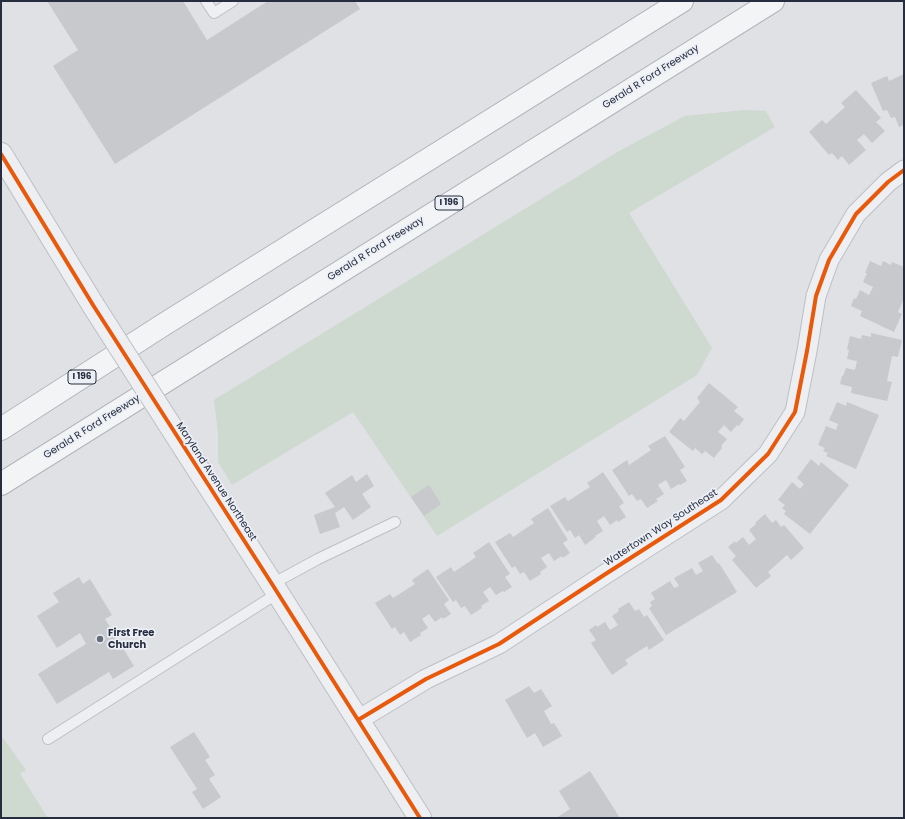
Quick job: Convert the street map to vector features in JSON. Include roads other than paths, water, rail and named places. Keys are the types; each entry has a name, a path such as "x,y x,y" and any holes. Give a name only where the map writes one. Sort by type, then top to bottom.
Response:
{"highway":[{"name":"I 196","path":"1,429 163,325 682,1"},
{"name":"Gerald R Ford Freeway","path":"1,484 773,1"},
{"path":"1,420 163,325"}],"street":[{"name":"Maryland Avenue Northeast","path":"1,154 93,305 420,818"},
{"name":"Watertown Way Southeast","path":"358,720 426,679 499,644 721,500 768,454 795,412 808,351 816,296 830,260 856,214 888,182 904,170"}],"lane":[{"path":"206,1 214,13 233,1"},
{"path":"48,739 318,559 395,522"}],"place":[{"name":"First Free Church","path":"100,639"}]}
